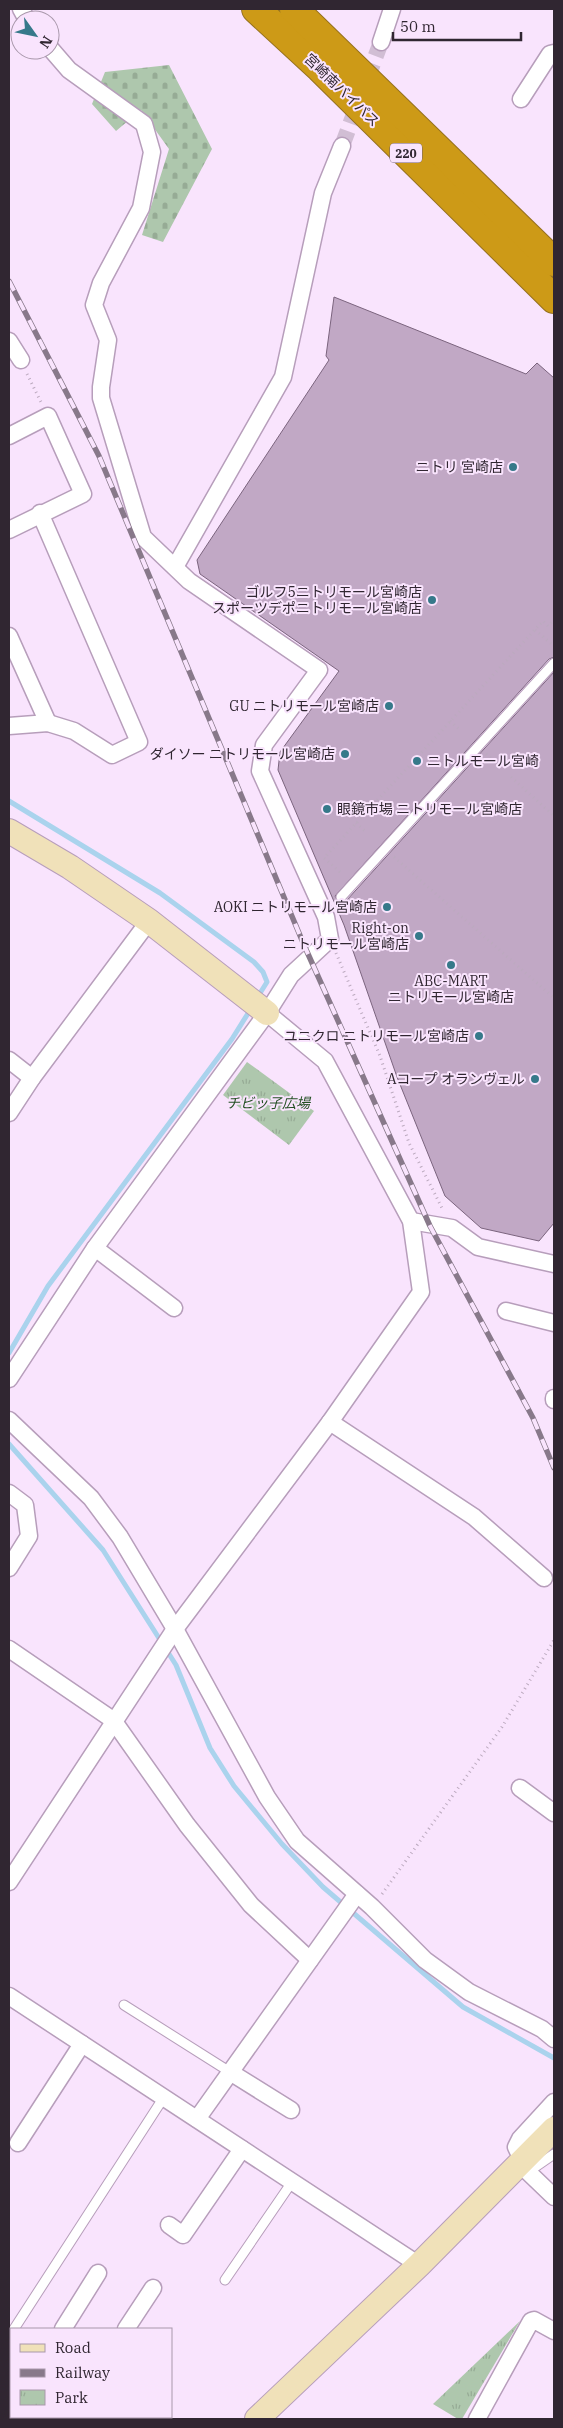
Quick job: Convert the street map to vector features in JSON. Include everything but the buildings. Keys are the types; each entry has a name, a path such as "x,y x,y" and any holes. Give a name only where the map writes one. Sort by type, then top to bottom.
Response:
{"highway":[{"name":"宮崎南バイパス","path":"256,9 320,68 554,299"},
{"name":"宮崎南バイパス","path":"294,9 554,262"}],"street":[{"path":"381,42 392,9"},
{"path":"521,99 550,54 554,53"},
{"path":"9,1379 95,1248 268,1013 291,974 330,939 326,916 260,771 264,745 319,670 189,581 143,537 102,398 100,387 108,340 94,305 101,283 141,208 152,152 144,124 69,70 60,60"},
{"path":"175,566 283,377 323,193 342,146"},
{"path":"9,341 21,360"},
{"path":"9,436 48,416 83,494 40,513 9,530"},
{"path":"9,726 48,723 74,731 112,755 140,742 40,513"},
{"path":"9,636 48,723"},
{"path":"9,831 70,867 149,921 268,1013 325,1061 411,1221 422,1292 330,1422 175,1629 9,1882"},
{"path":"9,1113 32,1078 149,921"},
{"path":"9,1060 32,1078"},
{"path":"411,1221 452,1228 478,1247 554,1264"},
{"path":"95,1248 174,1308"},
{"path":"506,1311 554,1324"},
{"path":"9,1420 92,1498 120,1537 175,1629 267,1797 297,1841 372,1907 425,1960 469,1992 542,2029 554,2039"},
{"path":"330,1422 474,1517 544,1578"},
{"path":"9,1493 25,1504 29,1536 9,1568"},
{"path":"9,1649 114,1720 187,1825 251,1905 310,1960"},
{"path":"520,1788 554,1813"},
{"path":"197,2119 357,1894"},
{"path":"9,1996 419,2265"},
{"path":"18,2143 82,2044"},
{"path":"230,2072 291,2110"},
{"path":"554,2102 520,2139 516,2147 525,2167 554,2197"},
{"path":"257,2419 525,2167 554,2130"},
{"path":"169,2225 184,2235 242,2148"},
{"path":"64,2328 98,2273"},
{"path":"127,2328 152,2288"},
{"path":"477,2419 531,2321 534,2320 554,2331"}],"lane":[{"path":"341,897 554,663"},
{"path":"124,2005 230,2072"},
{"path":"15,2328 164,2097"},
{"path":"525,2167 554,2154"},
{"path":"226,2280 292,2182"}],"path":[{"path":"21,360 48,416"},
{"path":"340,872 324,858 542,621 548,626 554,620"},
{"path":"535,630 554,646"},
{"path":"450,721 460,730"},
{"path":"486,754 499,765"},
{"path":"511,776 554,816"},
{"path":"356,823 365,831"},
{"path":"394,857 554,998"},
{"path":"330,939 380,1056 409,1143 452,1228"},
{"path":"372,1907 502,1727 554,1640"}],"green space":[{"path":"169,65 212,149 163,242 142,235 169,149 141,110 116,131 92,104 105,72"},
{"name":"チビッ子広場","path":"247,1062 314,1111 289,1145 223,1095"},
{"path":"520,2321 462,2419 458,2419 433,2404"}],"waterway":[{"path":"9,801 160,893 254,962 263,972 267,982 257,998"},
{"path":"9,1353 48,1286 232,1039 252,1007"},
{"path":"9,1444 103,1550 176,1665 210,1748 234,1786 282,1844 323,1887 463,2007 554,2058"}],"tunnel":[{"path":"342,146 381,42"}],"railway":[{"path":"9,281 99,456 304,945 430,1226 533,1418 554,1468"}],"place":[{"name":"ニトリ 宮崎店","path":"513,467"},
{"name":"ゴルフ5ニトリモール宮崎店 スポーツデポニトリモール宮崎店","path":"432,600"},
{"name":"GU ニトリモール宮崎店","path":"389,706"},
{"name":"ダイソー ニトリモール宮崎店","path":"345,754"},
{"name":"ニトルモール宮崎","path":"417,761"},
{"name":"眼鏡市場 ニトリモール宮崎店","path":"327,809"},
{"name":"AOKI ニトリモール宮崎店","path":"387,907"},
{"name":"Right-on ニトリモール宮崎店","path":"419,936"},
{"name":"ABC-MART ニトリモール宮崎店","path":"451,965"},
{"name":"ユニクロ ニトリモール宮崎店","path":"479,1036"},
{"name":"Aコープ オランヴェル","path":"535,1079"}]}
